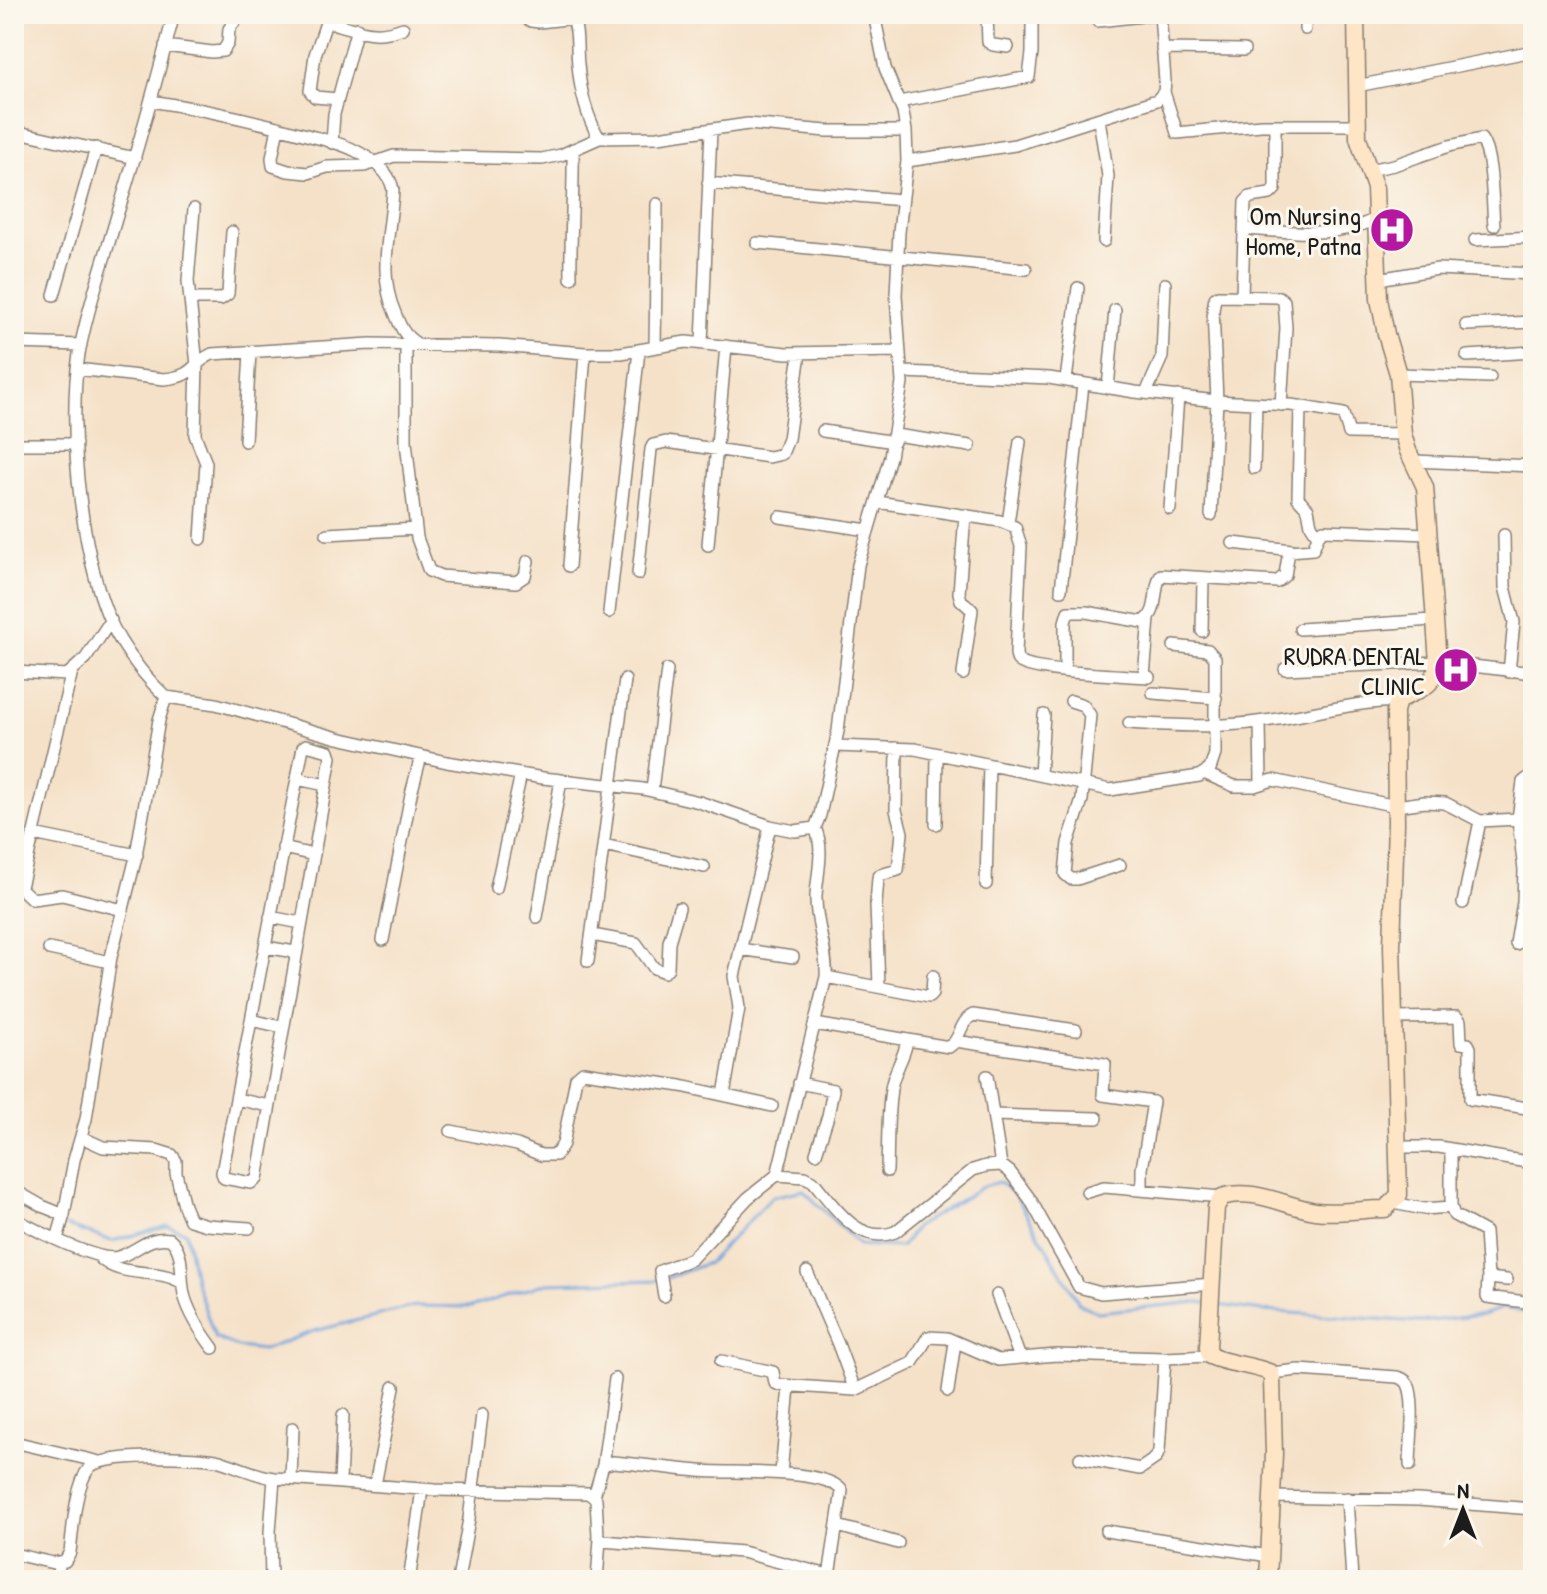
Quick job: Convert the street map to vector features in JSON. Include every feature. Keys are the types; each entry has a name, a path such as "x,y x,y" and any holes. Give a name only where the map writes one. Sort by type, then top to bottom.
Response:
{"street":[{"path":"174,14 81,345 77,369 78,484 90,552 111,620 128,651 166,697 216,704 322,734 421,756 561,780 652,790 770,826 795,831 815,828"},
{"path":"165,46 223,51 228,43 229,29 240,14"},
{"path":"519,14 531,21 612,14"},
{"path":"664,1293 660,1271 691,1259 748,1198 777,1175 826,977 827,965 816,905 820,854 815,828 835,746 858,565 894,438 903,372 896,305 897,255 907,161 906,131 899,102 885,68 874,14"},
{"path":"987,14 988,42 1008,47"},
{"path":"899,102 1029,77 1032,14"},
{"path":"1098,21 1160,14 1164,92 1177,133 1275,125 1357,125"},
{"path":"1305,29 1306,14"},
{"path":"1129,723 1216,726 1260,722 1360,703 1398,701 1427,687 1433,680 1438,662 1425,487 1403,434 1398,374 1382,319 1375,188 1360,151 1357,125 1356,14"},
{"path":"338,99 315,97 310,91 325,17 372,35 403,28"},
{"path":"572,17 579,72 591,122 599,138"},
{"path":"332,143 333,119 357,28"},
{"path":"1162,49 1244,50"},
{"path":"1357,86 1533,51"},
{"path":"907,161 1015,145 1150,104 1164,92"},
{"path":"151,101 278,127 332,143 354,150 388,175 393,190 384,269 387,295 412,344 406,432 416,529 426,565 435,575 516,582 525,576 528,561"},
{"path":"1099,119 1108,176 1104,241"},
{"path":"278,127 273,166 308,173 327,167 375,163 388,157 542,159 599,138 658,137 763,124 827,131 906,131"},
{"path":"1242,296 1247,199 1270,194 1275,189 1275,125"},
{"path":"702,343 711,130"},
{"path":"14,131 135,158"},
{"path":"1368,170 1481,139 1488,157 1494,225"},
{"path":"54,295 96,148"},
{"path":"571,278 569,231 574,198 573,149"},
{"path":"708,183 902,200"},
{"path":"655,347 657,204"},
{"path":"194,209 188,270 197,365 195,435 207,472 201,539"},
{"path":"1244,229 1332,232 1359,228 1376,219"},
{"path":"191,299 221,299 228,294 232,232"},
{"path":"1475,240 1533,237"},
{"path":"757,243 1026,269"},
{"path":"1378,279 1438,269 1532,274"},
{"path":"1146,393 1162,357 1165,284"},
{"path":"1066,380 1078,288"},
{"path":"1211,515 1217,401 1214,302 1218,296 1279,297 1284,301 1286,328 1281,405"},
{"path":"1108,388 1115,310"},
{"path":"1466,325 1533,322"},
{"path":"77,369 164,379 187,375 212,354 280,352 328,345 518,346 585,353 639,351 686,342 800,353 899,351"},
{"path":"14,343 81,345"},
{"path":"708,545 726,346"},
{"path":"609,612 639,351"},
{"path":"245,441 250,352"},
{"path":"1467,356 1533,352"},
{"path":"569,566 585,353"},
{"path":"638,574 653,445 666,442 769,457 782,454 788,439 800,353"},
{"path":"903,372 1027,376 1217,401 1300,406 1343,414 1349,433 1403,434"},
{"path":"1398,374 1490,377"},
{"path":"1061,590 1083,384"},
{"path":"1170,509 1178,396"},
{"path":"1254,468 1256,403"},
{"path":"1300,406 1298,498 1308,509 1311,525 1318,536"},
{"path":"823,431 970,446"},
{"path":"1008,523 1020,442"},
{"path":"14,444 76,444"},
{"path":"1413,461 1533,466"},
{"path":"878,502 965,515 1015,527 1021,546 1017,659 1031,666 1065,670 1146,677 1149,619 1161,575 1281,581 1285,575 1287,554 1292,550"},
{"path":"963,674 972,610 959,597 965,515"},
{"path":"780,517 868,530"},
{"path":"327,534 416,529"},
{"path":"1233,543 1292,550 1313,549 1323,530 1428,534"},
{"path":"1504,535 1505,587 1514,622 1509,672"},
{"path":"1202,631 1203,579"},
{"path":"1065,670 1065,622 1068,612 1143,622 1149,619"},
{"path":"14,672 59,676 72,671 86,658 111,620"},
{"path":"1300,629 1433,620"},
{"path":"1174,646 1213,652 1215,658 1215,754 1206,774"},
{"path":"1285,669 1438,662 1533,673"},
{"path":"652,790 667,670"},
{"path":"72,671 33,834 17,885 32,899 62,895 123,910"},
{"path":"588,961 625,680"},
{"path":"1153,693 1216,698"},
{"path":"58,1238 81,1137 110,962 137,855 159,720 166,697"},
{"path":"1071,701 1083,705 1090,715 1080,809 1066,851 1065,874 1077,879 1120,865"},
{"path":"1087,1192 1104,1187 1222,1197 1258,1195 1316,1211 1385,1209 1399,1195 1392,946 1395,719 1398,701"},
{"path":"1040,774 1044,715"},
{"path":"1260,722 1261,783"},
{"path":"318,748 322,734"},
{"path":"306,745 329,751 326,785 257,1179 251,1183 224,1178 222,1173 297,779 303,747 306,745"},
{"path":"835,746 897,748 937,754 1120,790 1206,774 1234,786 1254,786 1273,780 1396,806 1445,803 1480,821 1518,819"},
{"path":"879,987 878,878 898,870 902,833 896,810 897,748"},
{"path":"936,824 937,754"},
{"path":"383,940 421,756"},
{"path":"986,884 989,765"},
{"path":"496,888 521,774"},
{"path":"1516,944 1524,889 1518,819 1521,788 1527,777 1533,774"},
{"path":"297,779 326,785"},
{"path":"537,917 561,780"},
{"path":"1463,903 1480,821"},
{"path":"724,1095 739,1008 734,980 770,826"},
{"path":"33,834 137,855"},
{"path":"604,845 704,867"},
{"path":"283,848 314,855"},
{"path":"592,935 636,943 654,968 664,972 668,968 669,947 679,908"},
{"path":"270,917 301,923"},
{"path":"265,947 295,952"},
{"path":"49,949 110,962"},
{"path":"740,949 793,957"},
{"path":"826,977 929,997 933,976"},
{"path":"815,1024 949,1047 956,1041 965,1021 973,1015 1076,1030"},
{"path":"1395,1018 1457,1017 1461,1043 1468,1044 1470,1048 1470,1099 1533,1109"},
{"path":"251,1020 282,1027"},
{"path":"887,1171 890,1090 907,1041"},
{"path":"956,1041 1105,1064 1103,1095 1153,1102 1142,1169 1142,1189"},
{"path":"451,1131 517,1145 541,1155 556,1155 563,1144 577,1074 583,1072 681,1086 772,1106"},
{"path":"987,1076 1001,1165"},
{"path":"799,1083 833,1090 816,1153"},
{"path":"236,1099 269,1106"},
{"path":"993,1115 1097,1118"},
{"path":"81,1137 103,1147 156,1150 172,1155 190,1220 207,1225 249,1228"},
{"path":"1398,1147 1451,1149 1533,1163"},
{"path":"1451,1149 1451,1207 1454,1215 1485,1232 1487,1297 1533,1303"},
{"path":"777,1175 805,1177 813,1181 857,1229 887,1235 895,1232 973,1170 1001,1165 1030,1199 1073,1278 1084,1289 1101,1293 1213,1287"},
{"path":"14,1190 65,1217"},
{"path":"1210,1356 1216,1207 1222,1197"},
{"path":"1393,1203 1424,1209 1451,1207"},
{"path":"14,1218 103,1258 116,1258 149,1240 170,1239 181,1257 181,1282 194,1320 213,1348"},
{"path":"97,1254 111,1266 128,1271 166,1274 181,1282"},
{"path":"807,1272 855,1390"},
{"path":"1488,1278 1507,1280"},
{"path":"997,1295 1020,1358"},
{"path":"721,1361 773,1372 775,1383 789,1387 855,1390 912,1363 928,1337 947,1338 998,1360 1056,1355 1210,1356 1271,1373 1299,1370 1397,1377 1408,1384 1410,1465"},
{"path":"948,1391 955,1342"},
{"path":"1080,1458 1140,1469 1156,1458 1165,1358"},
{"path":"1268,1580 1274,1454 1271,1373"},
{"path":"597,1580 600,1539 594,1496 603,1465 615,1379"},
{"path":"375,1485 394,1387"},
{"path":"781,1473 789,1387"},
{"path":"340,1482 343,1415"},
{"path":"458,1580 482,1415"},
{"path":"291,1479 293,1428"},
{"path":"14,1442 96,1461 118,1458 207,1459 274,1478 422,1489 583,1492 594,1496"},
{"path":"14,1554 59,1564 65,1561 70,1552 82,1484 90,1465 96,1461"},
{"path":"603,1465 613,1462 713,1472 781,1473 835,1483 842,1491 838,1526 820,1576"},
{"path":"271,1580 270,1532 274,1478"},
{"path":"410,1575 422,1489"},
{"path":"1272,1497 1418,1500 1533,1509"},
{"path":"1347,1498 1352,1580"},
{"path":"838,1526 898,1543"},
{"path":"1106,1531 1269,1556"},
{"path":"600,1539 611,1543 742,1552 820,1576 847,1580"},
{"path":"58,1580 59,1564"}],"waterway":[{"path":"66,1226 112,1241 168,1226 186,1232 195,1280 215,1338 238,1347 263,1350 314,1331 416,1306 471,1307 547,1283 662,1280 708,1263 772,1197 803,1190 859,1245 901,1247 916,1227 984,1186 999,1182 1014,1193 1079,1303 1097,1312 1207,1303"},
{"path":"14,1205 58,1223"},
{"path":"1218,1305 1420,1322 1482,1315 1503,1308 1533,1314"}],"place":[{"name":"Om Nursing Home, Patna","path":"1392,230"},
{"name":"RUDRA DENTAL CLINIC","path":"1456,670"}]}
